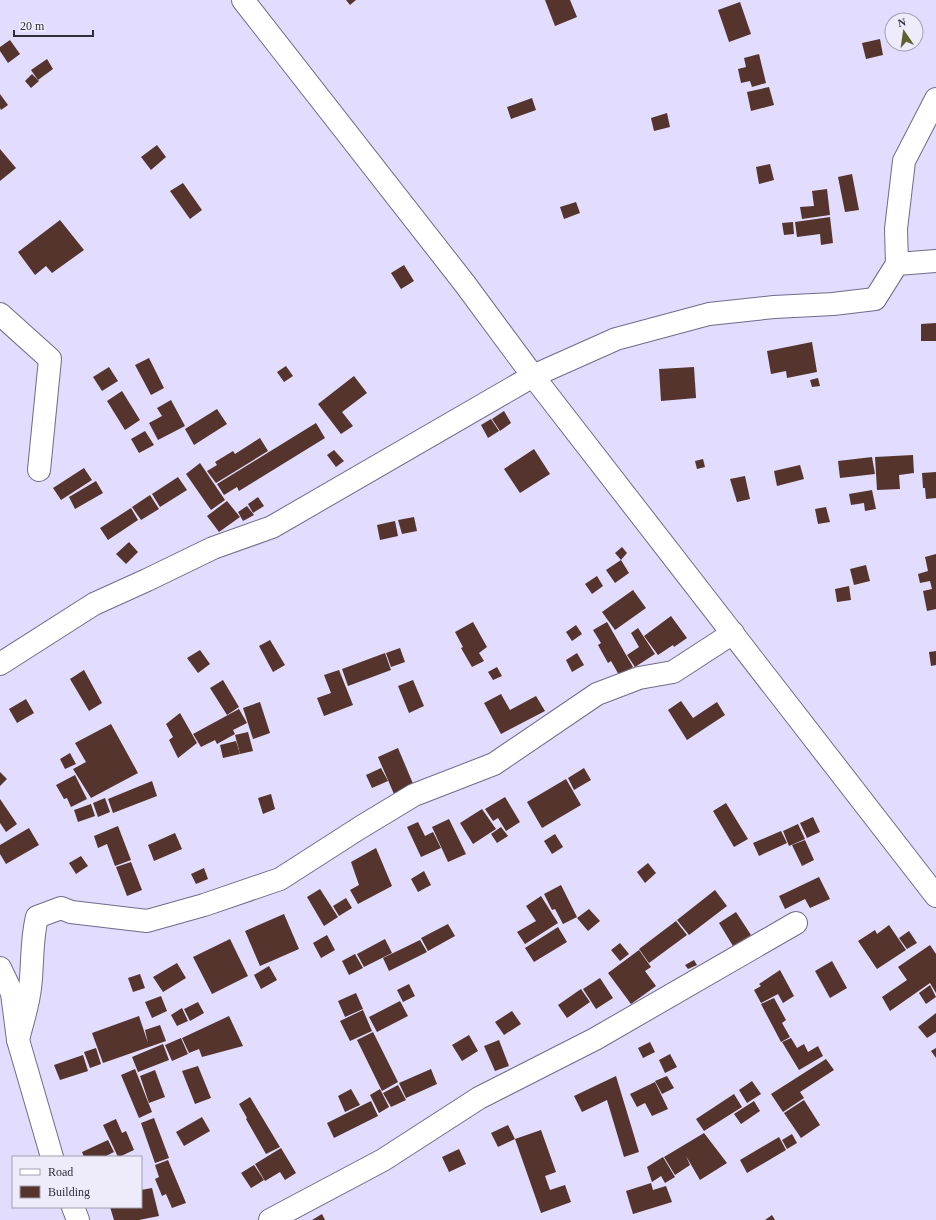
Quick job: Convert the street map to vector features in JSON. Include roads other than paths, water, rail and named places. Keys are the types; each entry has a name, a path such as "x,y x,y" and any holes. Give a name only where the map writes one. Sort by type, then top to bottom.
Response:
{"street":[{"path":"242,0 465,284 533,376 936,896"},
{"path":"0,664 94,604 213,548 272,528 533,376 616,339 709,314 875,299 897,264 896,228 904,161 936,99"},
{"path":"897,264 936,260"},
{"path":"0,314 50,359 39,470"},
{"path":"18,1040 30,989 33,933 37,917 61,908 71,912 147,920 204,905 280,879 361,827 414,796 494,764 597,694 638,678 673,672 733,633"},
{"path":"270,1220 383,1160 480,1098 595,1039 796,924"},
{"path":"0,968 12,993 18,1040 52,1156"},
{"path":"73,1208 78,1220"}]}
